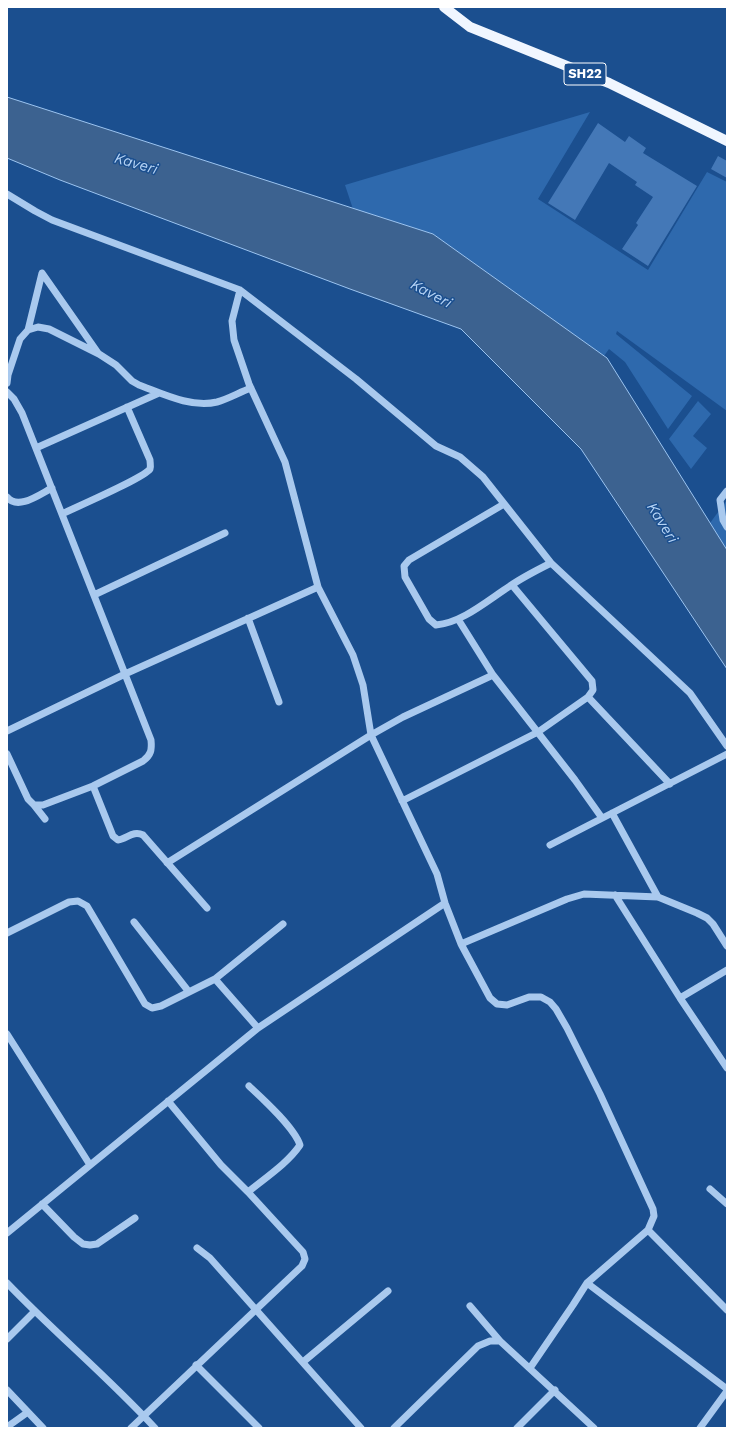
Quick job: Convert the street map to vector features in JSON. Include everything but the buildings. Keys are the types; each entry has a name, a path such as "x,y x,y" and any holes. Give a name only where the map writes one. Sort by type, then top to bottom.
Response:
{"main road":[{"name":"SH22","path":"444,7 470,27 608,83 727,141"}],"street":[{"path":"7,194 52,220 240,290 356,379 436,446 460,457 483,477 551,562 690,693 727,746"},
{"path":"7,378 20,339 28,330 42,273 99,354"},
{"path":"240,290 232,322 234,340 251,388 285,462 318,586 353,655 363,685 371,735 437,874 445,903 461,944 490,998 497,1004 507,1004 529,997 542,997 550,1002 556,1009 600,1094 653,1209 654,1216 648,1230 587,1282 530,1368"},
{"path":"28,330 38,327 49,329 99,354 116,365 132,381 139,385 159,393 190,402 206,404 219,402 251,388"},
{"path":"7,392 14,399 22,413 151,740 152,748 150,756 143,761 93,786 43,805 34,805"},
{"path":"36,448 159,393"},
{"path":"62,514 138,478 150,469 150,460 127,407"},
{"path":"7,497 13,502 19,503 52,488"},
{"path":"727,491 720,500 723,520 727,527"},
{"path":"504,504 409,560 404,566 405,577 429,619 436,626 458,619 512,584 551,562"},
{"path":"94,595 225,533"},
{"path":"402,801 538,732 588,697 593,690 592,681 512,584"},
{"path":"7,731 125,674 318,586"},
{"path":"248,618 279,702"},
{"path":"458,619 493,675 575,780 602,818"},
{"path":"167,863 371,735 403,717 493,675"},
{"path":"588,697 670,784"},
{"path":"7,754 28,799 45,819"},
{"path":"550,845 727,754"},
{"path":"93,786 113,836 118,840 124,839 133,833 143,835 207,908"},
{"path":"612,813 658,897"},
{"path":"461,944 567,899 584,894 658,897 706,918 713,924 727,946"},
{"path":"615,895 680,998 725,1059 727,1068"},
{"path":"7,933 69,902 78,901 87,906 145,1004 152,1008 162,1006 215,979 283,924"},
{"path":"7,1232 258,1028 445,903"},
{"path":"134,922 189,992"},
{"path":"680,998 727,970"},
{"path":"215,979 258,1028"},
{"path":"7,1034 90,1165"},
{"path":"248,1192 284,1162 300,1145 294,1133 249,1086"},
{"path":"131,1428 302,1266 305,1260 304,1252 208,1150 168,1101"},
{"path":"710,1189 727,1204"},
{"path":"42,1204 74,1237 83,1244 97,1244 135,1218"},
{"path":"648,1230 727,1310"},
{"path":"197,1248 210,1258 362,1428"},
{"path":"587,1282 727,1390 704,1427"},
{"path":"7,1283 104,1376 155,1428"},
{"path":"303,1362 388,1291"},
{"path":"470,1306 500,1341 594,1428"},
{"path":"7,1339 35,1311"},
{"path":"394,1428 478,1346 490,1341 500,1341"},
{"path":"196,1365 259,1428"},
{"path":"7,1390 43,1428"},
{"path":"517,1428 554,1390"},
{"path":"7,1427 28,1412"}],"shaded area":[{"path":"590,112 538,199 648,270 707,172 727,182 727,411 617,331 616,334 692,396 668,429 625,362 609,349 604,356 433,234 353,209 345,185"},
{"path":"698,401 711,414 693,436 707,448 691,469 669,439"},
{"path":"727,500 727,550 710,523"}],"water":[{"name":"Kaveri","path":"7,97 433,234 607,358 727,550 727,669 581,449 461,329 60,180 7,158"}]}
